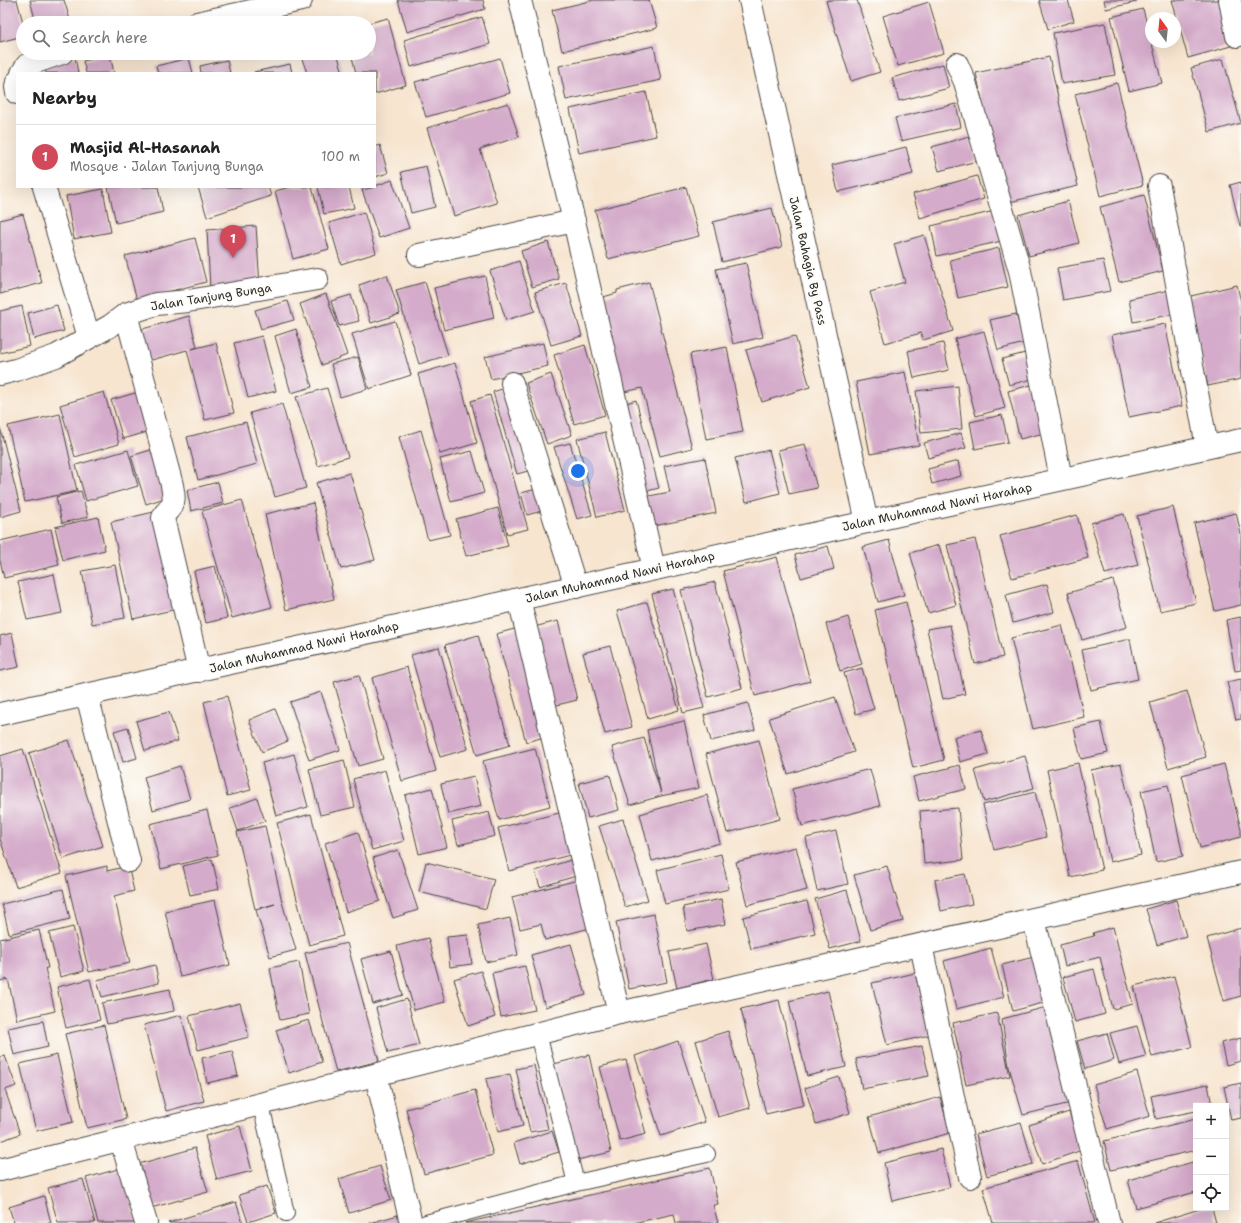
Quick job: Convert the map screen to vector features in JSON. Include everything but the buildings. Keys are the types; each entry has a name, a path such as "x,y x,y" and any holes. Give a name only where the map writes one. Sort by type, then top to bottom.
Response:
{"street":[{"path":"229,16 301,0"},
{"path":"520,0 574,221 654,570"},
{"name":"Jalan Bahagia By Pass","path":"750,0 867,522"},
{"path":"1230,0 1237,36"},
{"path":"23,72 27,65 42,60"},
{"path":"956,64 965,82 1020,271 1062,479"},
{"path":"1159,186 1207,447"},
{"path":"44,188 89,337"},
{"path":"419,255 574,221"},
{"name":"Jalan Tanjung Bunga","path":"0,374 56,356 110,326 126,314 156,304 188,301 317,279"},
{"path":"126,314 172,485 174,498 173,502 164,514 163,518 199,671"},
{"path":"512,383 576,587"},
{"name":"Jalan Muhammad Nawi Harahap","path":"0,714 1241,440"},
{"path":"519,599 619,1013"},
{"path":"87,695 129,861"},
{"path":"0,1170 619,1013 1241,872"},
{"path":"1034,920 1109,1223"},
{"path":"921,945 970,1177"},
{"path":"376,1075 411,1223"},
{"path":"121,1140 146,1223"}],"lane":[{"path":"538,1034 576,1183"},
{"path":"261,1105 286,1213"},
{"path":"426,1223 576,1183 707,1154"}],"place":[{"name":"Masjid Al-Hasanah","path":"233,258"}]}
